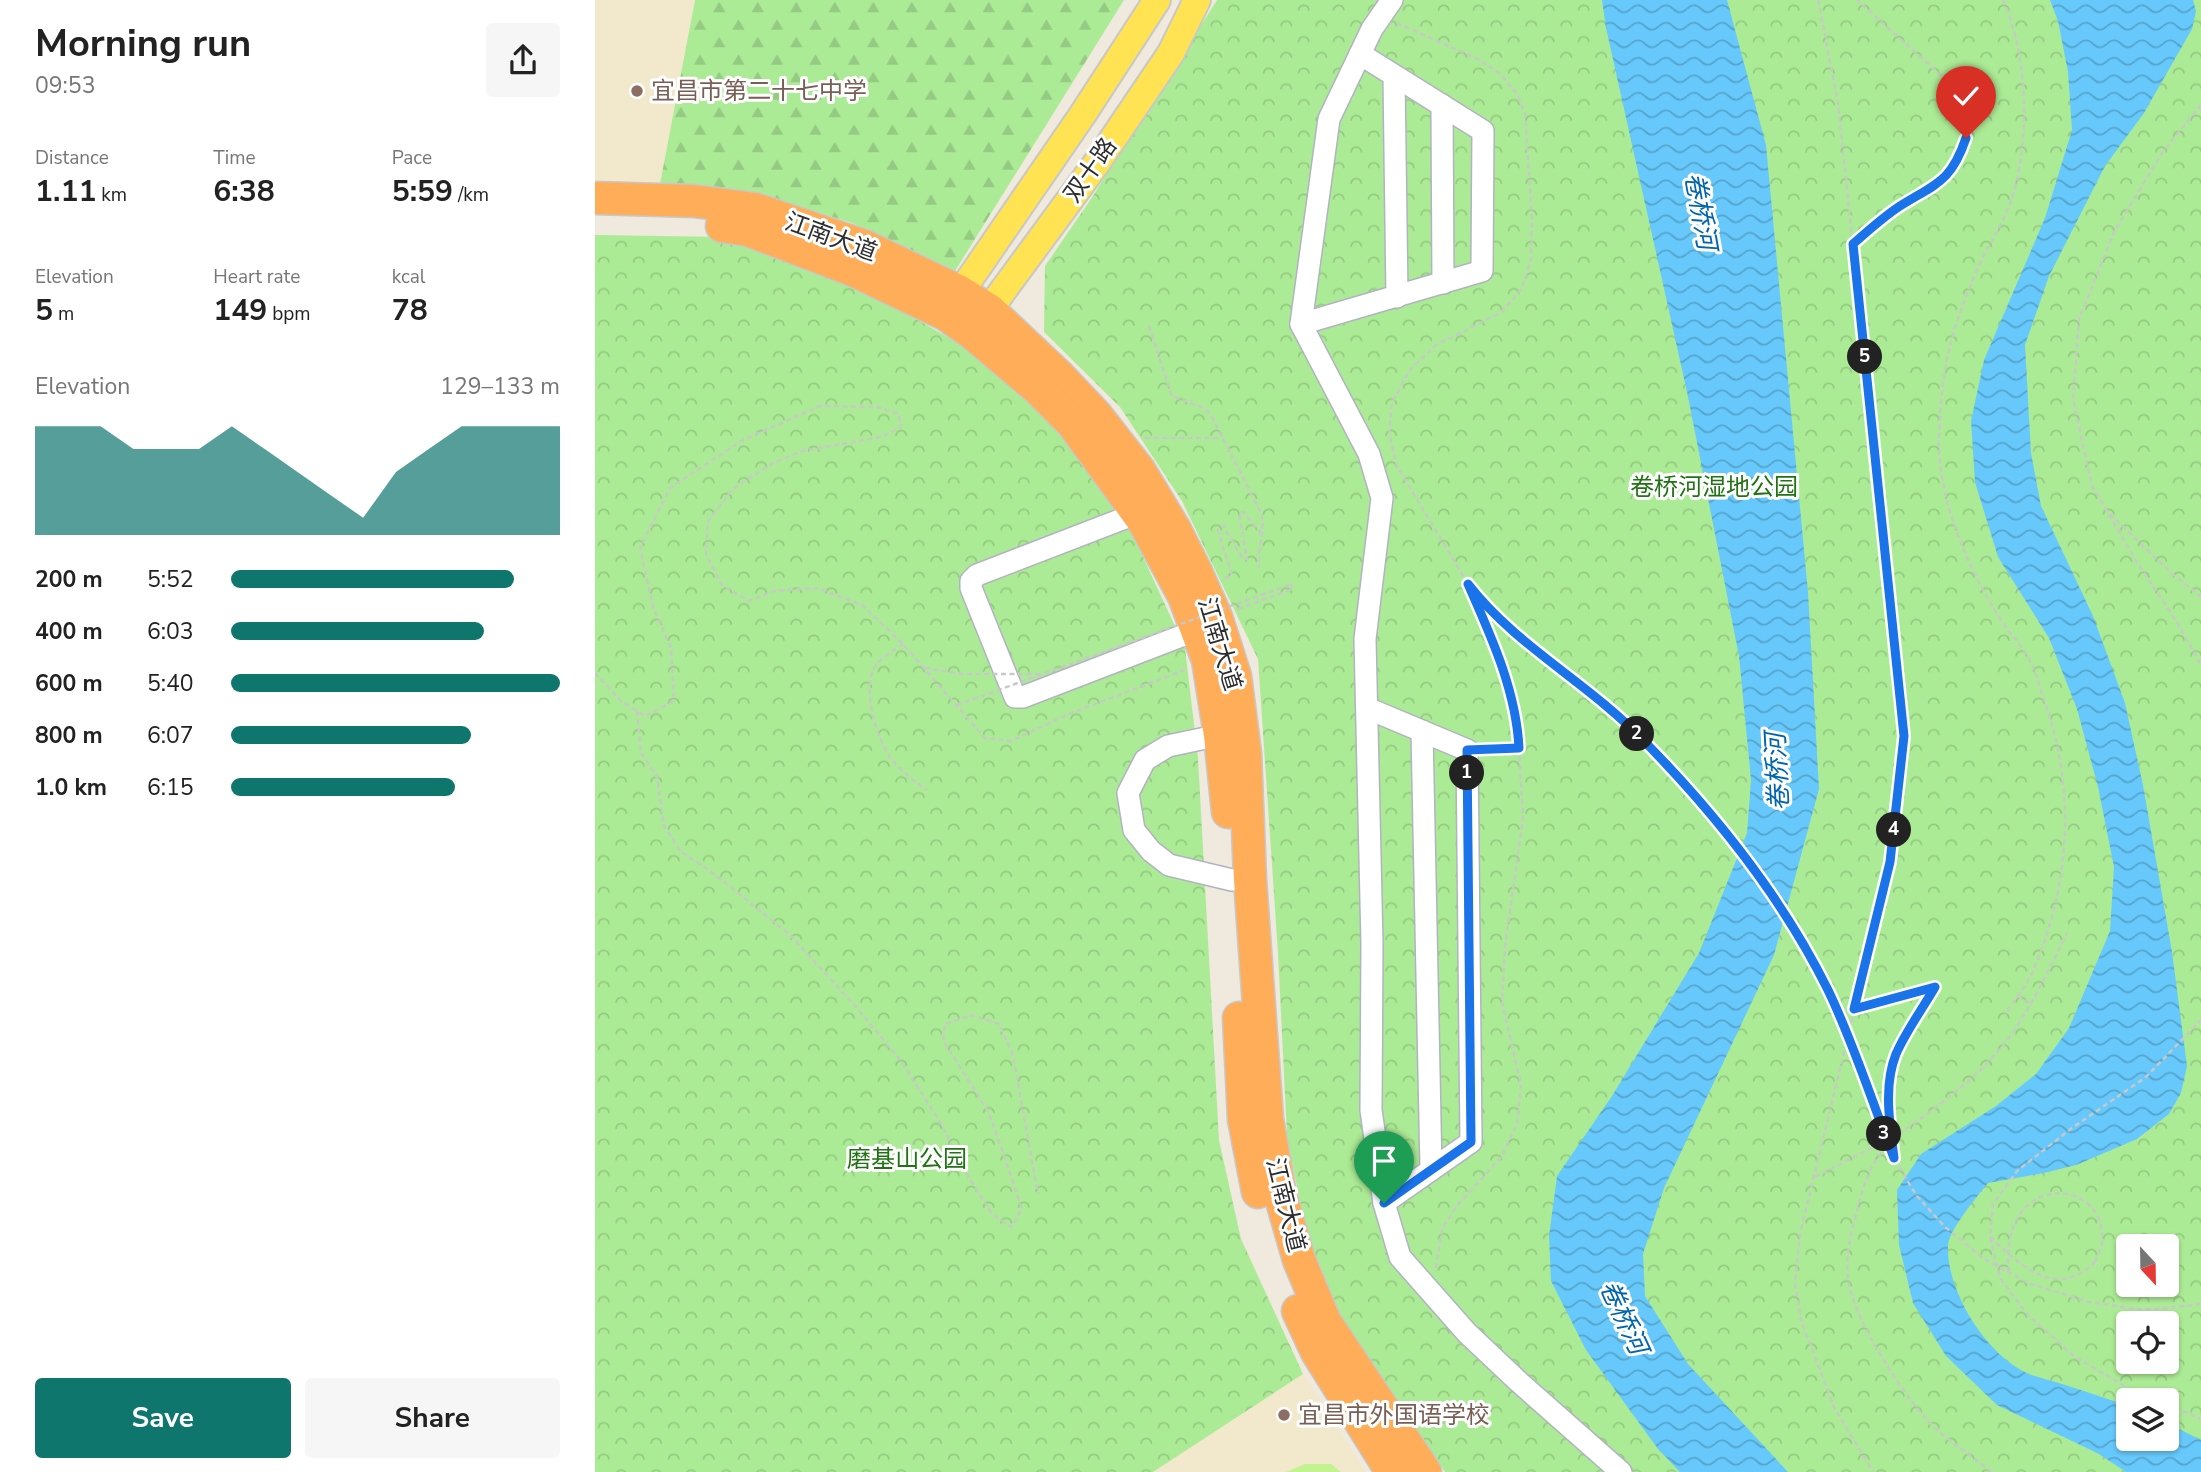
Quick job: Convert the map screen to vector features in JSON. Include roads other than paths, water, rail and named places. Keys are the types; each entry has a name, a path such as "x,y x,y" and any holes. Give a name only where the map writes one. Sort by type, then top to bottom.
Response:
{"highway":[{"name":"江南大道","path":"595,198 695,201 755,209 864,246 1059,376 1139,470 1175,530 1202,587 1208,660 1220,736 1230,832 1244,1119 1259,1197 1291,1296 1317,1352 1392,1472"},
{"name":"江南大道","path":"595,217 651,218 748,230 853,270 952,303"},
{"name":"江南大道","path":"980,321 1037,388 1073,424 1138,513 1184,596 1206,624 1235,676 1245,753 1250,880 1266,1106 1280,1194 1299,1260 1325,1322 1425,1472"}],"main road":[{"name":"双十路","path":"952,303 1083,114 1157,0"},
{"name":"双十路","path":"980,321 1096,164 1171,53 1197,0"}],"street":[{"path":"1386,8 1360,54 1329,119 1301,324 1369,454 1382,498 1364,639 1372,944 1371,1110 1384,1203 1400,1257 1467,1332 1518,1382 1621,1472"},
{"path":"1301,324 1482,271 1483,131 1360,54"},
{"path":"1394,76 1397,297"},
{"path":"1442,105 1443,282"},
{"path":"1138,513 978,575 971,581 971,588 1015,697 1206,624"},
{"path":"1367,708 1467,750 1471,1142 1384,1203"},
{"path":"1422,731 1430,1170"},
{"path":"1220,736 1168,746 1145,760 1128,793 1134,830 1151,851 1169,865 1232,880"}],"water":[{"name":"卷桥河","path":"1602,0 1727,0 1766,145 1808,592 1819,789 1774,955 1664,1188 1643,1254 1645,1296 1688,1364 1788,1472 1680,1472 1658,1449 1586,1350 1551,1281 1549,1236 1557,1176 1612,1096 1699,953 1747,833 1751,780 1739,656 1687,392"},
{"path":"2050,0 2193,0 2196,11 2192,29 2144,113 2105,166 2049,276 2025,345 2031,453 2041,506 2093,616 2125,703 2143,785 2172,952 2187,1066 2181,1093 2169,1114 2137,1139 2076,1165 1988,1183 1953,1231 1948,1245 1949,1262 1953,1280 1969,1316 1993,1348 2007,1360 2031,1375 2116,1402 2116,1451 2179,1451 2179,1429 2201,1440 2201,1472 2126,1472 2099,1454 1997,1405 1946,1356 1913,1303 1899,1245 1897,1190 1921,1154 1996,1106 2036,1074 2069,1028 2110,931 2114,867 2098,787 2077,709 2049,638 1998,557 1975,482 1971,421 1984,360 2045,218 2072,130 2068,72 2058,21"}],"place":[{"name":"宜昌市第二十七中学","path":"637,91"},
{"name":"宜昌市外国语学校","path":"1284,1415"}],"park label":[{"name":"卷桥河湿地公园","path":"1714,487"},
{"name":"磨基山公园","path":"907,1159"}]}
